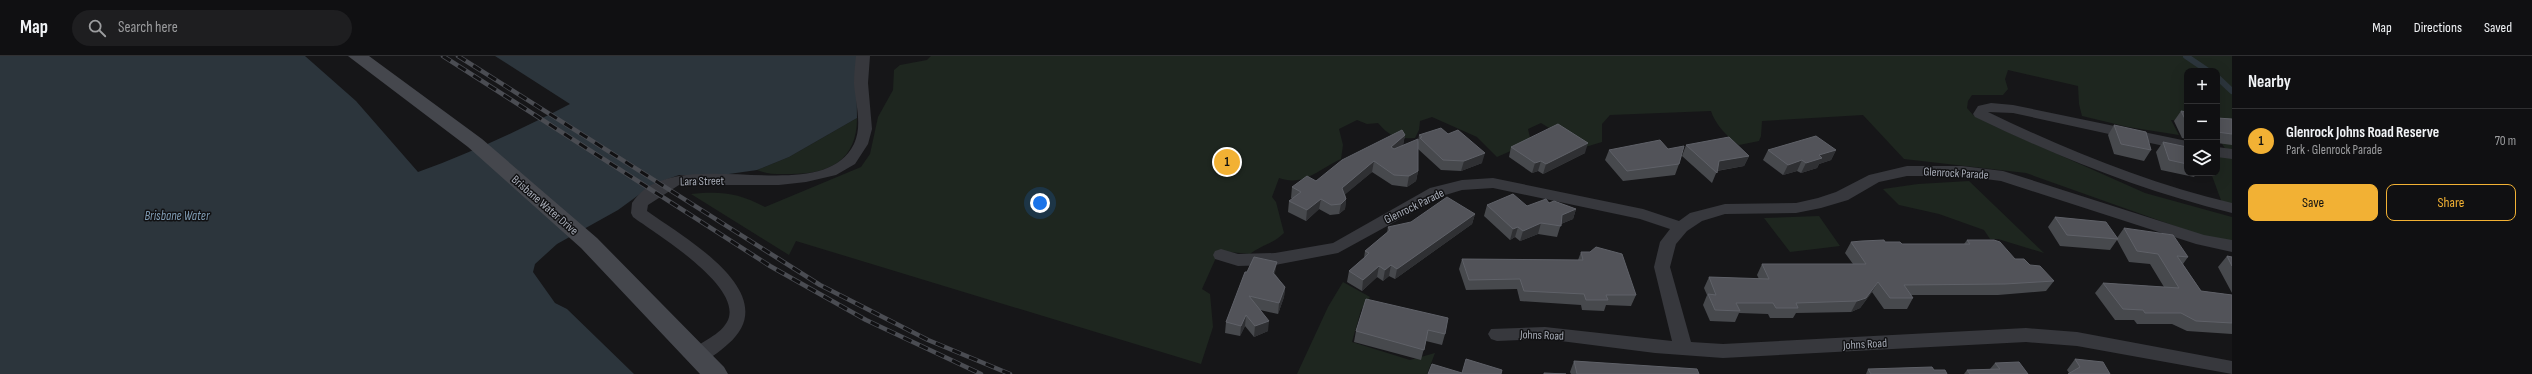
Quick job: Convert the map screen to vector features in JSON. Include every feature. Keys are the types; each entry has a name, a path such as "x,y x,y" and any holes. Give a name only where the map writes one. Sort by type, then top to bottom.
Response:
{"main road":[{"name":"Brisbane Water Drive","path":"357,56 475,143 589,243 715,374"}],"street":[{"name":"Lara Street","path":"697,356 718,342 730,330 738,318 738,308 733,294 712,266 639,213 640,203 654,191 678,180 794,179 817,176 842,166 861,145 864,129 865,105 861,83 863,56"},
{"path":"2184,145 2013,109 1990,107 1983,109 1980,114 2042,143 2150,186 2191,199 2232,208"},
{"path":"2220,152 2232,154"},
{"name":"Glenrock Parade","path":"1683,347 1662,267 1668,242 1681,227 1696,218 1725,209 1796,208 1821,203 1842,196 1874,178 1907,171 1962,171 2003,176 2202,240 2232,246"},
{"name":"Glenrock Parade","path":"1221,255 1238,260 1275,259 1300,256 1338,247 1436,192 1462,185 1493,183 1643,214 1681,227"},
{"name":"Johns Road","path":"1497,334 1544,333 1655,346 1722,351 2026,336 2077,339 2232,368"}],"shaded area":[{"path":"931,56 2232,56 2232,152 2226,150 2220,141 2220,68 2184,68 2184,122 2171,120 2179,135 2128,127 2082,116 2079,104 2078,86 2008,70 2005,79 2008,89 2003,95 1972,95 1968,101 1967,108 1973,115 1994,126 2145,193 2232,217 2232,242 2203,236 2026,173 1904,159 1863,115 1762,121 1761,136 1759,141 1739,145 1722,130 1711,111 1610,115 1602,124 1602,142 1582,148 1541,123 1528,129 1531,142 1497,157 1477,137 1432,117 1420,121 1419,130 1415,138 1394,136 1378,123 1367,124 1357,120 1339,129 1343,145 1341,159 1304,179 1288,180 1279,178 1272,197 1276,202 1284,233 1280,237 1258,248 1250,254 1219,251 1202,289 1210,294 1213,327 1201,364 796,241 789,255 691,194 730,194 755,202 765,207 861,167 870,154 878,117 893,90 894,70 900,65 927,60"},
{"path":"857,118 856,132 852,144 839,162 818,171 805,173 778,174 761,172 757,170 789,157"},
{"path":"2220,155 2232,157 2232,205 2222,203 2212,176 2220,176"},
{"path":"1969,181 2044,253 1998,239 1990,239 1984,230 1939,214 1899,205 1883,189 1918,184"},
{"path":"1819,216 1840,246 1790,252 1764,218"},
{"path":"1343,282 1370,297 1361,310 1352,342 1410,360 1435,353 1427,374 1297,374 1328,307"}],"water":[{"name":"Brisbane Water","path":"0,56 305,56 356,101 418,172 495,141 570,104 495,56 856,56 857,118 789,157 757,170 722,175 679,175 665,180 640,194 618,210 557,244 535,264 533,272 555,303 567,309 634,374 0,374"}],"building":[{"path":"2220,118 2232,119 2232,134 2220,132"},
{"path":"1558,124 1588,143 1546,164 1541,161 1535,163 1511,147"},
{"path":"2114,125 2146,132 2151,150 2121,144"},
{"path":"1441,128 1448,134 1458,130 1485,153 1464,161 1443,160 1420,138 1422,137 1419,135"},
{"path":"1402,130 1405,135 1391,147 1394,149 1418,139 1418,171 1409,176 1394,175 1374,161 1342,188 1346,199 1341,204 1331,205 1321,199 1307,210 1289,201 1301,192 1292,187 1307,176 1316,181 1342,160"},
{"path":"1816,136 1836,150 1819,155 1822,158 1806,163 1802,160 1788,165 1768,150"},
{"path":"1729,137 1749,156 1719,161 1717,173 1686,145"},
{"path":"1660,140 1668,149 1684,146 1679,164 1627,171 1609,150"},
{"path":"2163,142 2184,146 2184,163 2169,160"},
{"path":"1513,194 1527,206 1546,199 1549,203 1554,201 1576,209 1562,215 1561,226 1541,223 1523,231 1518,227 1513,229 1487,205"},
{"path":"1447,197 1475,214 1397,269 1391,265 1385,270 1379,266 1363,280 1349,271 1369,253 1365,251 1390,230 1388,227 1411,222"},
{"path":"2055,217 2106,222 2118,239 2067,235"},
{"path":"2124,228 2173,235 2188,257 2177,256 2201,291 2232,295 2232,323 2196,321 2181,313 2145,313 2143,310 2123,309 2103,283 2179,288 2158,254 2137,251"},
{"path":"1884,240 1885,242 1900,242 1902,244 1970,244 1967,240 1994,240 2000,242 2015,259 2024,259 2030,265 2040,266 2054,281 2005,284 1904,285 1913,298 1890,298 1878,282 1866,298 1857,301 1796,303 1798,308 1776,308 1773,303 1736,303 1740,311 1715,310 1708,294 1716,295 1709,277 1769,279 1762,264 1866,264 1851,242"},
{"path":"1596,247 1622,254 1636,295 1606,295 1608,300 1586,300 1584,294 1524,291 1520,279 1469,280 1462,259 1583,260 1581,252 1590,252"},
{"path":"2227,256 2232,257 2232,266"},
{"path":"1254,257 1277,262 1273,273 1285,287 1279,303 1249,296 1269,321 1255,326 1246,315 1241,326 1226,322 1245,272 1247,272"},
{"path":"1366,299 1448,318 1445,334 1428,330 1424,350 1356,331"},
{"path":"1466,359 1502,370 1501,374 1428,374 1432,364 1462,373"},
{"path":"2075,359 2103,362 2110,374 2068,374 2080,367"},
{"path":"1574,361 1697,369 1699,374 1577,374"},
{"path":"2019,362 2028,374 1970,374 1967,370 2000,369 1995,363"},
{"path":"1932,367 1934,370 1945,370 1947,374 1871,374 1868,369"},
{"path":"1544,373 1566,374 1544,374"}],"waterway":[{"path":"2186,56 2204,68"},
{"path":"2220,80 2232,91"}],"railway":[{"path":"443,56 770,266 866,320 981,374"},
{"path":"458,56 820,285 928,340 1010,374"}],"place":[{"name":"Glenrock Johns Road Reserve","path":"1227,162"}]}
